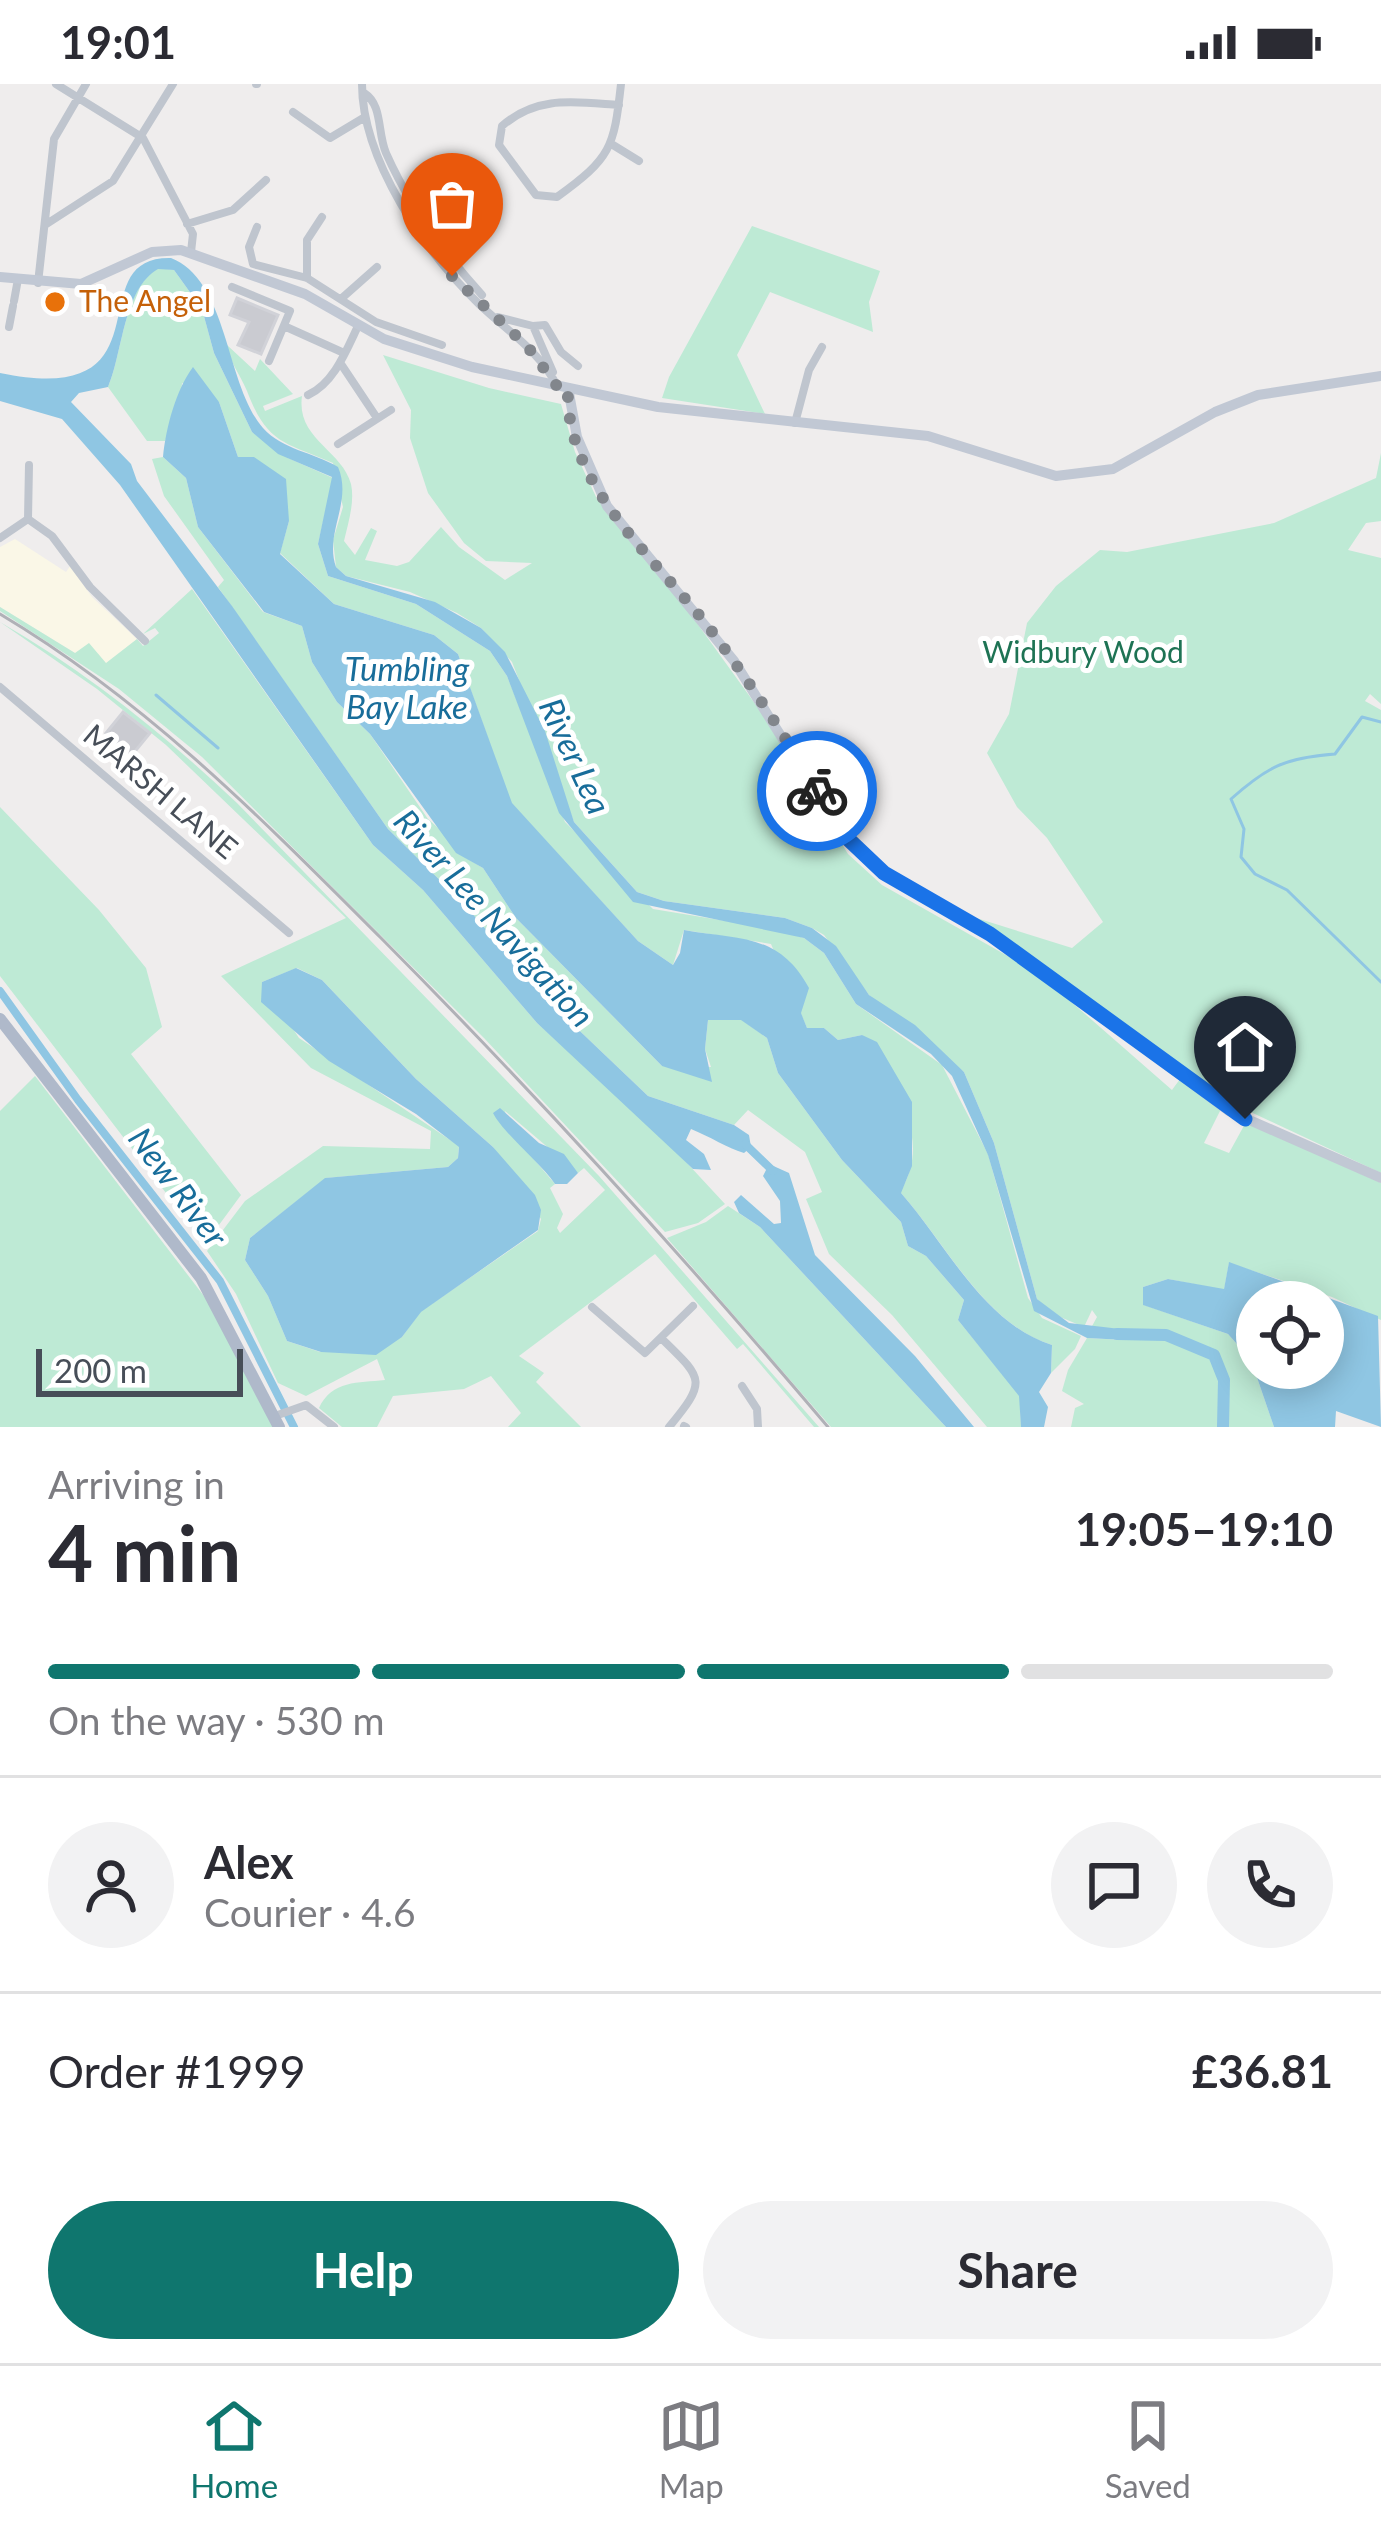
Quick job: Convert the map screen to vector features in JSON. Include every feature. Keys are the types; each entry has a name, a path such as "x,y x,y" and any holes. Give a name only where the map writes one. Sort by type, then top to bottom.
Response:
{"main road":[{"path":"0,277 38,283 90,282 159,250 191,252 288,281 358,326 472,367 689,411 928,436 1040,473 1074,477 1132,460 1197,421 1258,394 1381,376"},
{"path":"559,384 607,506 734,661 845,836 884,873 990,934 1214,1100 1338,1162 1381,1178"},
{"path":"0,1019 201,1278 281,1416"}],"street":[{"path":"56,84 142,137 187,224 194,241 191,252"},
{"path":"38,283 54,139 86,84"},
{"path":"44,224 55,222 113,181 173,84"},
{"path":"619,105 543,103 511,118 498,135 533,192 548,200 562,195 613,145 619,105 621,84"},
{"path":"362,88 374,149 428,247 559,384"},
{"path":"362,88 376,105 384,148 430,230 482,295"},
{"path":"293,112 331,138 365,117"},
{"path":"613,145 638,161"},
{"path":"187,224 233,210 266,180"},
{"path":"308,278 307,241 322,217"},
{"path":"257,226 249,247 251,262 288,281 308,278 401,333 442,345"},
{"path":"343,298 377,267"},
{"path":"9,328 18,279"},
{"path":"232,286 290,311 268,361"},
{"path":"491,315 545,325 560,352 578,366"},
{"path":"284,326 344,353"},
{"path":"305,397 322,388 331,370 341,364 358,326"},
{"path":"533,326 559,384"},
{"path":"795,423 809,370 822,347"},
{"path":"341,364 377,418"},
{"path":"338,445 392,410"},
{"path":"28,466 28,519"},
{"path":"0,538 28,519"},
{"path":"28,519 52,536 90,587 145,641"},
{"name":"MARSH LANE","path":"0,687 289,933"},
{"path":"592,1307 642,1352 693,1306"},
{"path":"661,1338 692,1369 698,1382 696,1394 669,1427"},
{"path":"742,1387 754,1404 758,1427"},
{"path":"281,1416 306,1405 334,1427"}],"shaded area":[{"path":"15,539 66,572 70,566 92,597 137,639 106,664 75,653 0,607 0,547"}],"green space":[{"path":"752,226 880,271 869,302 873,332 770,292 737,355 765,414 662,398 669,377"},
{"path":"158,268 174,270 202,309 214,353 252,432 288,458 333,478 318,544 328,576 416,604 490,651 507,676 565,822 653,909 804,938 824,953 856,1004 942,1065 988,1154 1028,1298 1042,1318 1081,1336 1051,1373 1052,1345 1028,1334 986,1301 900,1192 910,1171 911,1131 896,1091 862,1035 838,1040 824,1028 807,1028 771,944 684,930 673,965 638,941 511,803 458,654 434,635 334,604 280,553 289,521 238,457 219,402 182,383 181,400 165,441 147,441 108,387 131,306 146,278"},
{"path":"227,345 255,371 260,359 293,394 263,406 265,411 302,396 302,411 312,434 339,462 351,484 344,541 355,555 371,528 377,531 365,560 397,566 409,562 441,527 459,547 505,580 532,563 486,561 464,543 428,493 410,438 411,410 383,355 489,388 561,404 575,452 597,499 686,608 761,712 848,854 882,885 1013,959 1069,1000 1172,1090 1180,1079 1221,1109 1204,1143 1229,1153 1246,1122 1381,1183 1381,1320 1344,1303 1344,1281 1284,1281 1229,1263 1224,1290 1168,1279 1143,1287 1144,1305 1228,1334 1236,1343 1236,1389 1261,1389 1274,1427 1071,1427 1075,1408 1084,1404 1062,1391 1068,1370 1087,1338 1124,1340 1127,1330 1091,1328 1097,1317 1092,1310 1084,1327 1053,1314 1037,1299 994,1143 964,1072 869,995 824,935 812,928 785,918 664,901 637,892 574,822 512,662 481,628 410,592 346,576 336,567 333,540 343,507 333,463 270,432"},
{"name":"Widbury Wood","path":"1381,453 1381,521 1366,523 1348,550 1381,558 1381,704 1370,694 1365,701 1381,710 1381,1173 1210,1093 970,916 1072,948 1103,922 1047,838 1017,807 987,753 1009,714 1027,623 1056,586 1100,550 1127,552 1274,523 1376,478"},
{"path":"163,457 186,478 198,527 263,612 302,626 312,662 337,702 370,734 428,819 456,852 483,868 516,918 662,1066 711,1067 705,1049 708,1020 742,1020 767,1038 778,1073 842,1160 901,1222 908,1246 926,1256 964,1300 958,1320 1020,1396 1021,1427 987,1427 892,1315 829,1254 806,1199 822,1192 805,1152 748,1110 734,1125 648,1096 541,994 465,905 388,829 218,587 224,580 164,496 152,459"},
{"path":"192,589 373,845 423,890 537,1023 661,1135 725,1204 698,1223 665,1232 484,1038 202,757 119,689 0,611 0,607 75,653 89,643 106,663 137,639 143,646 159,633 155,628 143,634"},
{"path":"0,622 124,706 237,803 599,1176 819,1427 814,1427 743,1344 737,1349 655,1254 519,1356 544,1373 536,1382 581,1427 508,1427 521,1413 491,1376 464,1389 393,1396 377,1427 342,1427 319,1408 338,1388 385,1380 377,1359 306,1396 278,1383 236,1294 207,1251 245,1201 323,1146 430,1149 431,1131 311,1068 221,976 346,918 166,745 97,689","holes":["297,968 322,980 416,1079 493,1147 541,1219 538,1231 420,1312 402,1337 320,1352 287,1341 268,1296 245,1260 250,1238 326,1178 448,1167 458,1158 459,1146 299,1038 262,982","505,1111 578,1173 584,1168 605,1190 560,1233 557,1228 563,1214 550,1188 555,1184 509,1130"]},
{"path":"0,807 99,910 146,968 162,1027 131,1054 241,1195 205,1244 0,976"},
{"path":"35,1076 207,1300 273,1427 0,1427 0,1111"},
{"path":"728,1206 760,1227 946,1427 831,1427 667,1238 706,1222"}],"water":[{"path":"171,258 190,270 216,310 241,386 263,428 280,441 338,467 342,493 333,542 336,567 346,576 435,602 481,628 505,652 545,731 574,822 637,892 664,901 785,918 812,928 836,946 869,995 915,1025 964,1072 994,1143 1037,1299 1069,1323 1129,1330 1125,1340 1087,1338 1034,1311 988,1155 952,1076 931,1054 856,1004 824,953 804,938 633,902 559,813 507,676 490,651 416,604 328,576 318,544 332,477 278,454 252,432 214,353 202,309 174,270 158,269 146,278 131,306 108,387 79,393 71,402 131,464 137,481 232,606 388,829 465,905 541,994 648,1096 734,1125 749,1135 751,1147 744,1153 691,1129 686,1140 704,1154 711,1170 693,1169 537,1023 423,890 373,845 120,485 62,419 0,401 0,373 54,378 87,370 106,352 129,280 144,264"},
{"name":"Tumbling Bay Lake","path":"193,367 219,402 238,457 254,457 286,479 289,521 280,554 334,604 434,635 458,654 512,803 638,941 673,965 684,930 771,948 785,957 809,988 801,1013 807,1028 824,1028 838,1040 862,1035 877,1042 912,1102 912,1166 901,1193 986,1301 1028,1335 1052,1345 1051,1373 1039,1392 1048,1407 1044,1427 1021,1427 1019,1396 958,1320 964,1300 926,1256 908,1246 901,1222 842,1160 778,1073 767,1038 741,1020 708,1020 705,1049 712,1082 662,1066 516,918 483,868 456,853 370,734 337,702 312,662 302,626 264,612 198,527 186,478 163,457 173,409"},
{"path":"296,968 322,980 416,1079 493,1147 535,1195 541,1210 538,1230 421,1312 402,1337 376,1355 321,1352 287,1341 268,1296 245,1260 250,1238 325,1178 448,1167 458,1158 459,1147 416,1114 329,1061 261,1002 262,982"},
{"path":"500,1108 539,1143 564,1154 578,1173 567,1184 555,1184 498,1121 493,1113"},
{"path":"769,1164 789,1173 815,1255 915,1356 974,1427 946,1427 760,1227 739,1213 734,1202 741,1195 774,1224 781,1223 780,1201 763,1176"},
{"path":"1229,1262 1281,1281 1236,1281 1236,1343 1228,1334 1143,1305 1143,1287 1168,1279 1224,1289"},
{"path":"1344,1304 1378,1316 1381,1427 1336,1411 1335,1427 1274,1427 1261,1389 1344,1389"}],"building":[{"path":"237,298 278,315 261,354 238,345 249,322 230,315"},
{"path":"123,712 150,733 132,755 112,744 115,740 106,733"}],"waterway":[{"path":"156,695 218,748"},
{"path":"1381,722 1362,717 1335,754 1278,766 1231,799 1244,829 1241,857 1255,874 1287,890 1381,982"},
{"name":"New River","path":"0,991 78,1100 220,1281 294,1427"},
{"path":"745,1144 773,1171"},
{"name":"River Lea","path":"1117,1334 1166,1335 1214,1355 1224,1380 1223,1427"}],"railway":[{"path":"0,614 153,723 291,848 553,1116 828,1427"}],"way so far":[{"path":"452,276 527,346 557,386 568,388 577,437 607,506 706,623 763,702 817,791"}],"place":[{"name":"The Angel","path":"55,302"}],"route":[{"path":"817,791 845,836 884,873 990,934 1245,1119"}],"water label":[{"name":"River Lee Navigation","path":"494,918"}]}
